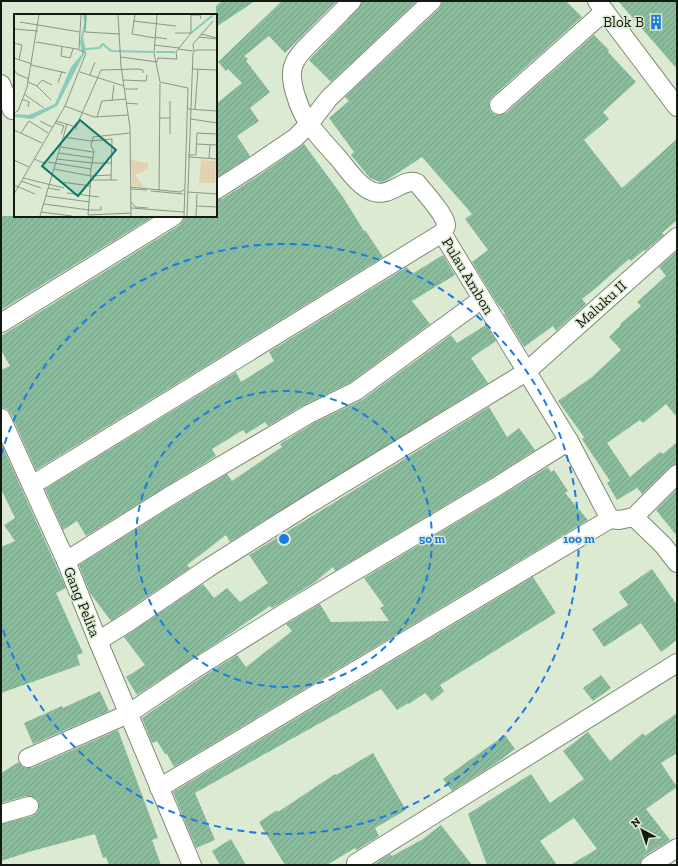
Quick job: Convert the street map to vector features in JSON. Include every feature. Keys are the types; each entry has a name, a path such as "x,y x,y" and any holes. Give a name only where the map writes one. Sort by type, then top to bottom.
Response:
{"street":[{"name":"Pulau Ambon","path":"352,1 300,53 293,65 292,85 299,104 309,124 363,186 373,192 381,193 395,189 407,182 412,181 417,183 440,213 446,223 442,233 569,441 610,519"},
{"path":"217,189 295,138 309,124 329,98 432,1"},
{"path":"500,105 601,6 677,107"},
{"path":"1,84 9,112"},
{"path":"1,323 172,217"},
{"path":"32,485 442,233"},
{"name":"Maluku II","path":"98,641 298,511 526,372 677,237"},
{"path":"66,560 173,494 309,414 356,391 482,299"},
{"name":"Gang Pelita","path":"1,418 66,560 128,714 192,865"},
{"path":"28,758 128,714 196,668 279,616 496,487 569,441"},
{"path":"160,788 610,519 620,520 634,517 677,474"},
{"path":"634,517 663,545 677,564"},
{"path":"356,863 677,663"},
{"path":"1,814 29,806"},
{"path":"650,865 677,848"}],"building":[{"path":"222,1 255,1 217,26 216,6"},
{"path":"282,1 337,1 285,53 269,36 244,56 248,59 246,61 270,92 250,108 259,121 237,136 250,156 217,177 217,103 242,83 228,69 226,71 218,62"},
{"path":"362,1 417,1 331,82 309,60 359,8"},
{"path":"442,1 566,1 582,17 492,97 489,101 489,107 491,112 495,115 506,113 594,35 636,82 603,112 609,119 584,140 622,188 677,139 677,220 662,233 664,235 645,251 644,250 631,261 629,259 582,299 586,304 556,331 553,326 524,347 504,314 505,313 497,303 472,262 488,250 465,219 472,214 422,157 387,180 380,182 370,178 351,155 354,152 329,118 349,101 345,97 439,9"},
{"name":"Blok B","path":"618,1 677,1 677,69"},
{"path":"304,144 343,197 364,231 365,230 383,257 36,470 11,414 7,409 1,408 1,370 10,366 1,350 1,336 180,225 184,217 217,217 217,200 222,199"},
{"path":"1,216 152,217 1,310"},
{"path":"677,251 677,417 666,404 643,423 640,420 607,443 630,477 660,452 663,454 677,442 677,464 670,467 642,494 635,485 637,488 617,500 607,483 610,481 582,439 584,437 558,401 592,377 621,350 609,337 621,325 620,324 641,306 637,302 666,276 659,267"},
{"path":"443,255 455,275 412,301 430,324 351,382 304,405 268,426 265,422 246,434 243,430 212,449 216,456 86,536 77,521 63,530 45,489 236,372 241,382 274,361 269,352 407,267 412,274"},
{"path":"486,325 496,341 471,358 488,383 230,542 226,535 187,565 190,568 111,621 90,593 79,565 227,474 232,481 282,447 280,444 314,423 362,400 451,335 457,343"},
{"path":"489,407 507,437 519,428 535,450 335,571 333,567 315,582 272,608 270,606 137,695 126,677 145,665 124,637 203,584 214,598 227,588 240,602 268,583 249,555"},
{"path":"1,443 66,588 56,593 83,653 77,655 80,665 1,693 1,547 15,541 4,525 15,518 1,489"},
{"path":"548,467 551,472 554,470 568,491 565,493 588,520 174,767 167,754 165,754 157,741 152,743 142,718 237,655 246,667 292,631 286,624 320,604 331,622 389,621 380,608 384,606 364,578"},
{"path":"677,489 677,536 656,510"},
{"path":"652,569 677,605 677,640 661,652 641,623 604,647 592,629 628,605 619,592"},
{"path":"533,577 556,613 440,685 444,691 432,701 425,693 397,710 381,689 195,793 215,840 196,848 173,792"},
{"path":"601,675 611,688 593,701 583,688"},
{"path":"100,691 109,711 33,744 24,723 62,706 63,708"},
{"path":"677,713 677,753 661,763 677,787 646,809 670,840 644,856 640,865 570,865 597,849 574,818 540,841 557,865 487,865 468,814 531,774 550,803 584,779 563,751 588,732 610,761 643,733 645,736"},
{"path":"118,730 158,838 152,840 161,865 109,865 106,857 103,858 95,834 1,861 1,824 32,816 37,813 39,803 37,799 31,796 26,796 1,803 1,773 19,762 26,768 32,768"},
{"path":"505,735 515,749 495,764 452,791 443,779"},
{"path":"373,753 406,810 375,828 379,836 356,850 355,848 327,865 285,865 259,822 277,810 278,812 335,774 336,775"},
{"path":"441,825 472,865 373,865 390,854 392,856 423,839"},
{"path":"231,839 246,865 220,865 212,851"}],"place":[{"name":"Blok B","path":"656,22"}]}
